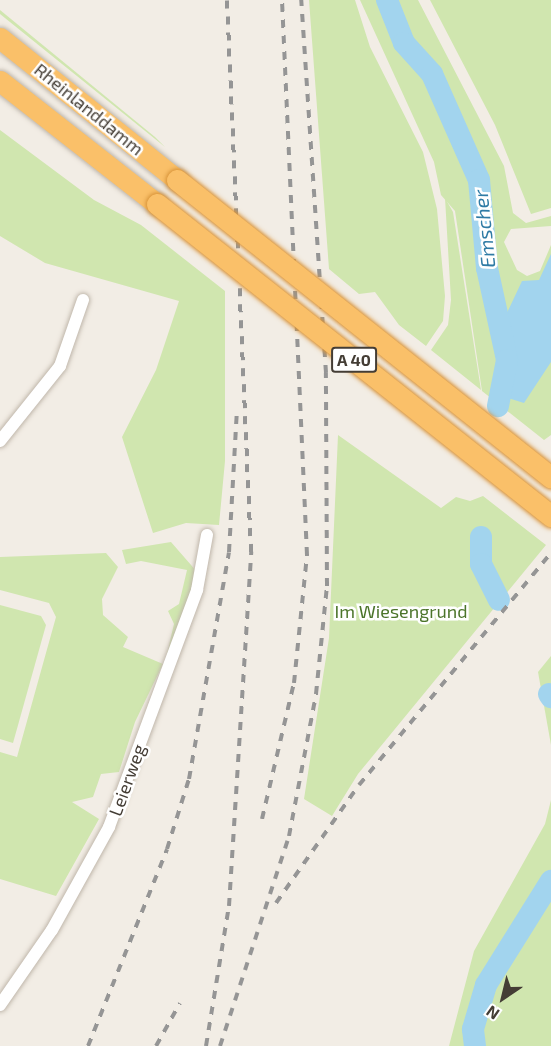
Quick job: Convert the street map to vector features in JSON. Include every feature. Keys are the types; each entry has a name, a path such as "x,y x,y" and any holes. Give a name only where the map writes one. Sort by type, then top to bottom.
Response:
{"highway":[{"name":"Rheinlanddamm","path":"0,38 551,477"},
{"name":"Rheinlanddamm","path":"0,81 551,516"}],"street":[{"path":"0,441 60,366 83,300"},
{"name":"Leierweg","path":"0,1005 4,991 52,930 109,827 197,590 207,535"}],"green space":[{"path":"309,0 355,0 370,47 423,152 437,209 445,296 443,321 426,346 399,325 375,292 359,294 329,269"},
{"path":"360,0 418,0 504,166 513,213 526,223 551,216 551,226 511,229 504,242 517,270 527,276 540,271 551,245 551,435 544,440 482,391 455,211 441,195 434,162"},
{"path":"430,0 551,0 551,208 531,214 495,125"},
{"path":"0,10 155,137 165,147 0,14"},
{"path":"0,130 94,200 141,225 225,291 225,461 219,525 186,523 153,533 122,437 156,370 179,301 45,263 0,236"},
{"path":"445,198 453,212 481,390 431,350 448,325 451,300"},
{"name":"Im Wiesengrund","path":"338,435 441,508 456,497 470,501 483,496 546,545 358,774 332,816 304,799 329,638"},
{"path":"171,542 198,573 166,658 174,624 168,611 179,604 187,570 141,561 126,564 122,550"},
{"path":"106,553 118,567 102,599 103,615 128,637 123,647 163,664 135,722 119,772 101,774 93,797 72,802 99,819 56,896 0,879 0,752 17,757 56,617 49,603 0,590 0,557"},
{"path":"0,605 41,616 46,625 13,743 0,739"},
{"path":"551,656 551,745 538,672"},
{"path":"551,800 551,1046 449,1046 474,951 545,824"}],"water":[{"path":"551,254 551,362 524,403 508,398 515,364 506,315 522,281 539,280"}],"waterway":[{"name":"Emscher","path":"387,0 404,43 432,74 479,180 487,268 507,360 498,406"},
{"name":"Emscher","path":"481,537 481,564 499,600"},
{"name":"Emscher","path":"475,1046 473,1029 486,985 551,881"}],"railway":[{"path":"206,1046 229,906 251,552 227,0"},
{"path":"262,819 294,683 307,555 282,0"},
{"path":"220,1046 289,836 316,694 327,586 326,373 301,0"},
{"path":"88,1046 167,849 189,779 229,552 237,408"},
{"path":"276,903 359,785 551,553"},
{"path":"156,1046 180,1003"}]}
